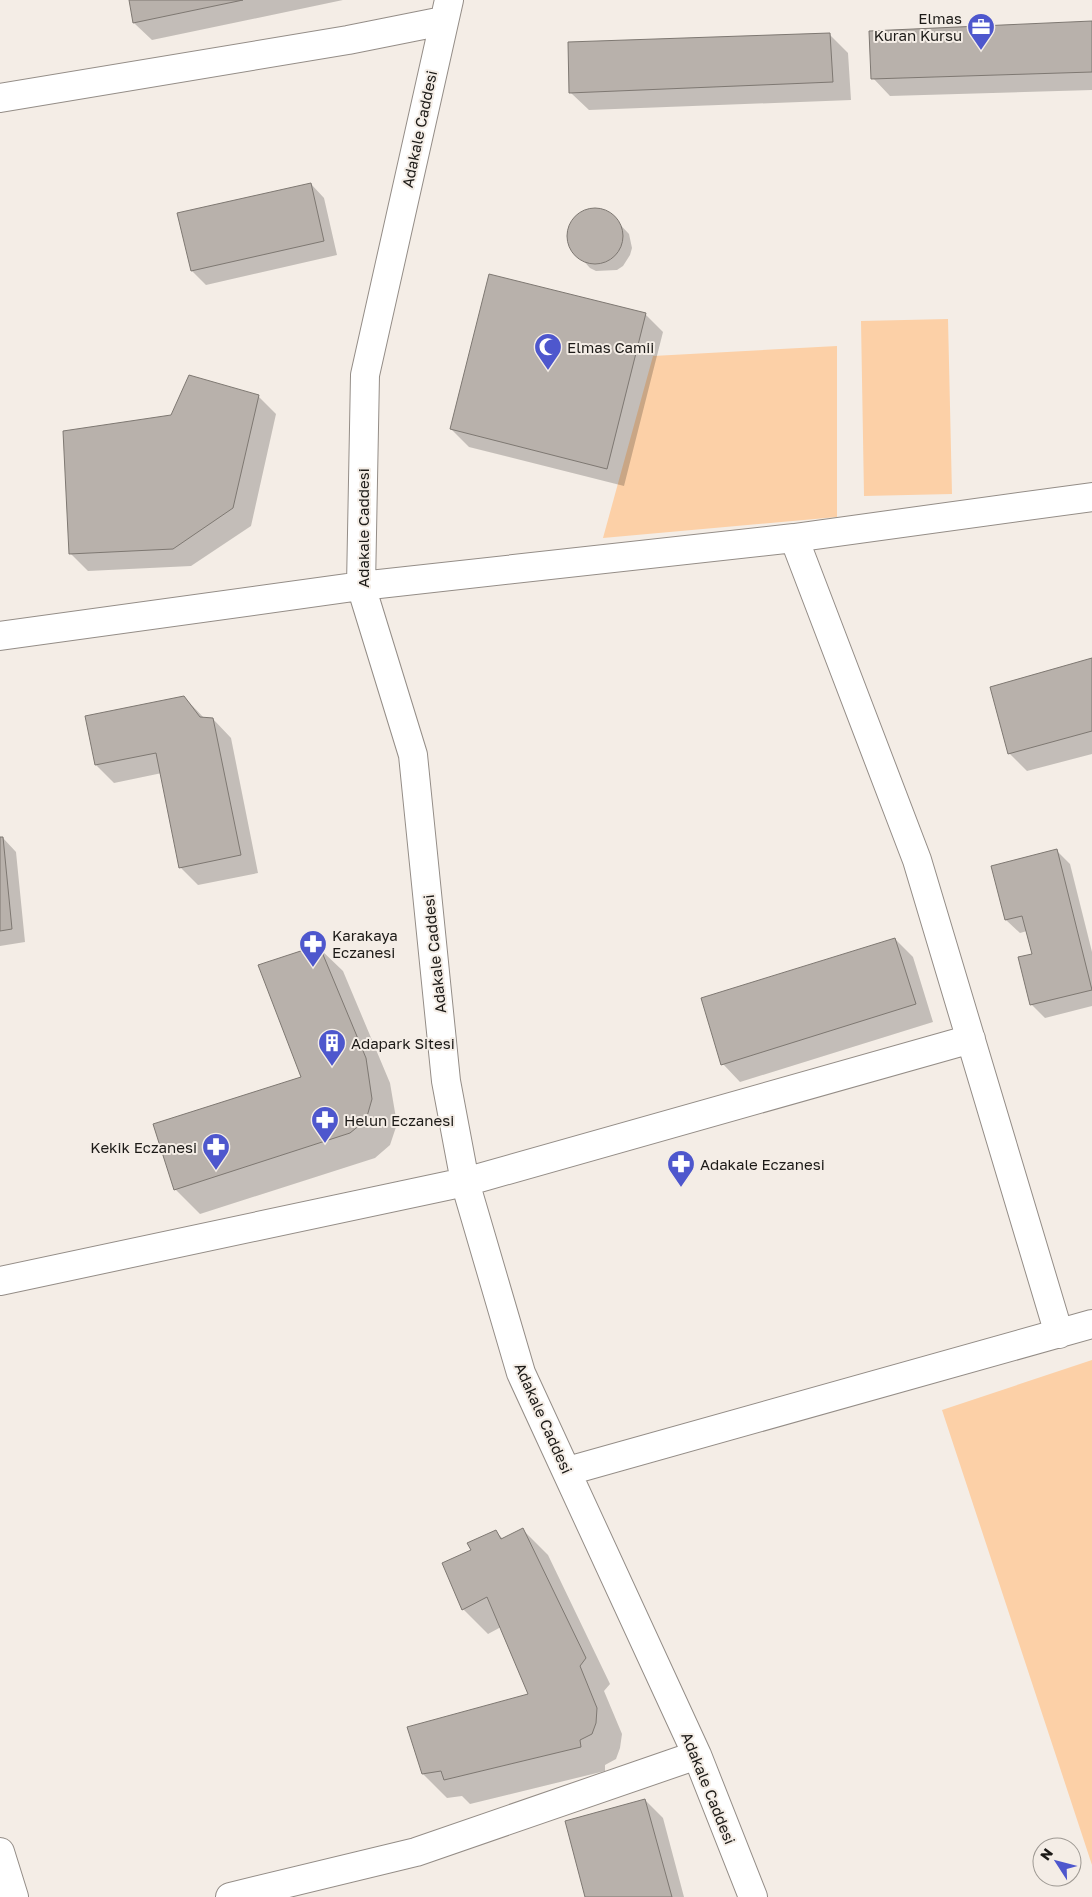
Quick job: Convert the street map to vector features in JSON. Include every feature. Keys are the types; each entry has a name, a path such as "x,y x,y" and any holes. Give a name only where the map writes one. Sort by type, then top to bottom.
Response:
{"street":[{"path":"0,98 348,40 446,11"},
{"name":"Adakale Caddesi","path":"446,11 365,375 361,586 413,755 446,1081 465,1182 521,1373 568,1471 697,1755 753,1897"},
{"path":"0,636 361,586 794,538 1092,496"},
{"path":"794,538 917,860 1059,1334"},
{"path":"0,1282 465,1182 971,1039"},
{"path":"568,1471 1092,1324"},
{"path":"230,1897 416,1852 697,1755"},
{"path":"0,1852 14,1897"}],"shaded area":[{"path":"948,319 952,494 864,496 861,321"},
{"path":"837,346 837,517 603,538 653,356"},
{"path":"1092,1360 1092,1865 942,1410"}],"building":[{"path":"129,0 243,0 133,23"},
{"name":"Elmas Kuran Kursu","path":"1092,21 1092,72 871,79 869,31"},
{"path":"830,33 833,82 569,93 568,42"},
{"path":"311,183 324,241 191,271 177,213"},
{"path":"595,208 606,210 615,216 621,225 623,236 621,247 615,256 606,262 595,264 584,262 575,256 569,247 567,236 569,225 575,216 584,210"},
{"name":"Elmas Camii","path":"489,274 646,313 607,469 450,429"},
{"path":"189,375 259,395 233,508 173,549 69,554 63,431 171,415"},
{"path":"1092,658 1092,731 1008,754 990,687"},
{"path":"184,696 200,717 213,718 241,855 179,868 156,753 95,765 85,716"},
{"path":"0,837 3,837 12,929 0,931"},
{"path":"1057,849 1092,990 1030,1005 1018,957 1032,954 1022,916 1005,920 991,866"},
{"path":"895,938 916,1004 721,1065 701,998"},
{"name":"Adapark Sitesi","path":"319,945 366,1058 372,1099 366,1120 350,1133 174,1190 153,1124 301,1077 258,965"},
{"path":"523,1528 586,1658 580,1666 597,1708 596,1723 592,1734 580,1740 581,1747 444,1780 441,1771 422,1774 407,1727 528,1694 487,1597 462,1610 442,1563 471,1550 467,1543 496,1530 501,1539"},
{"path":"645,1799 672,1897 585,1897 565,1821"}],"place":[{"name":"Elmas Kuran Kursu","path":"981,51"},
{"name":"Elmas Camii","path":"548,371"},
{"name":"Karakaya Eczanesi","path":"313,968"},
{"name":"Adapark Sitesi","path":"332,1067"},
{"name":"Helun Eczanesi","path":"325,1144"},
{"name":"Kekik Eczanesi","path":"216,1171"},
{"name":"Adakale Eczanesi","path":"681,1188"}]}
